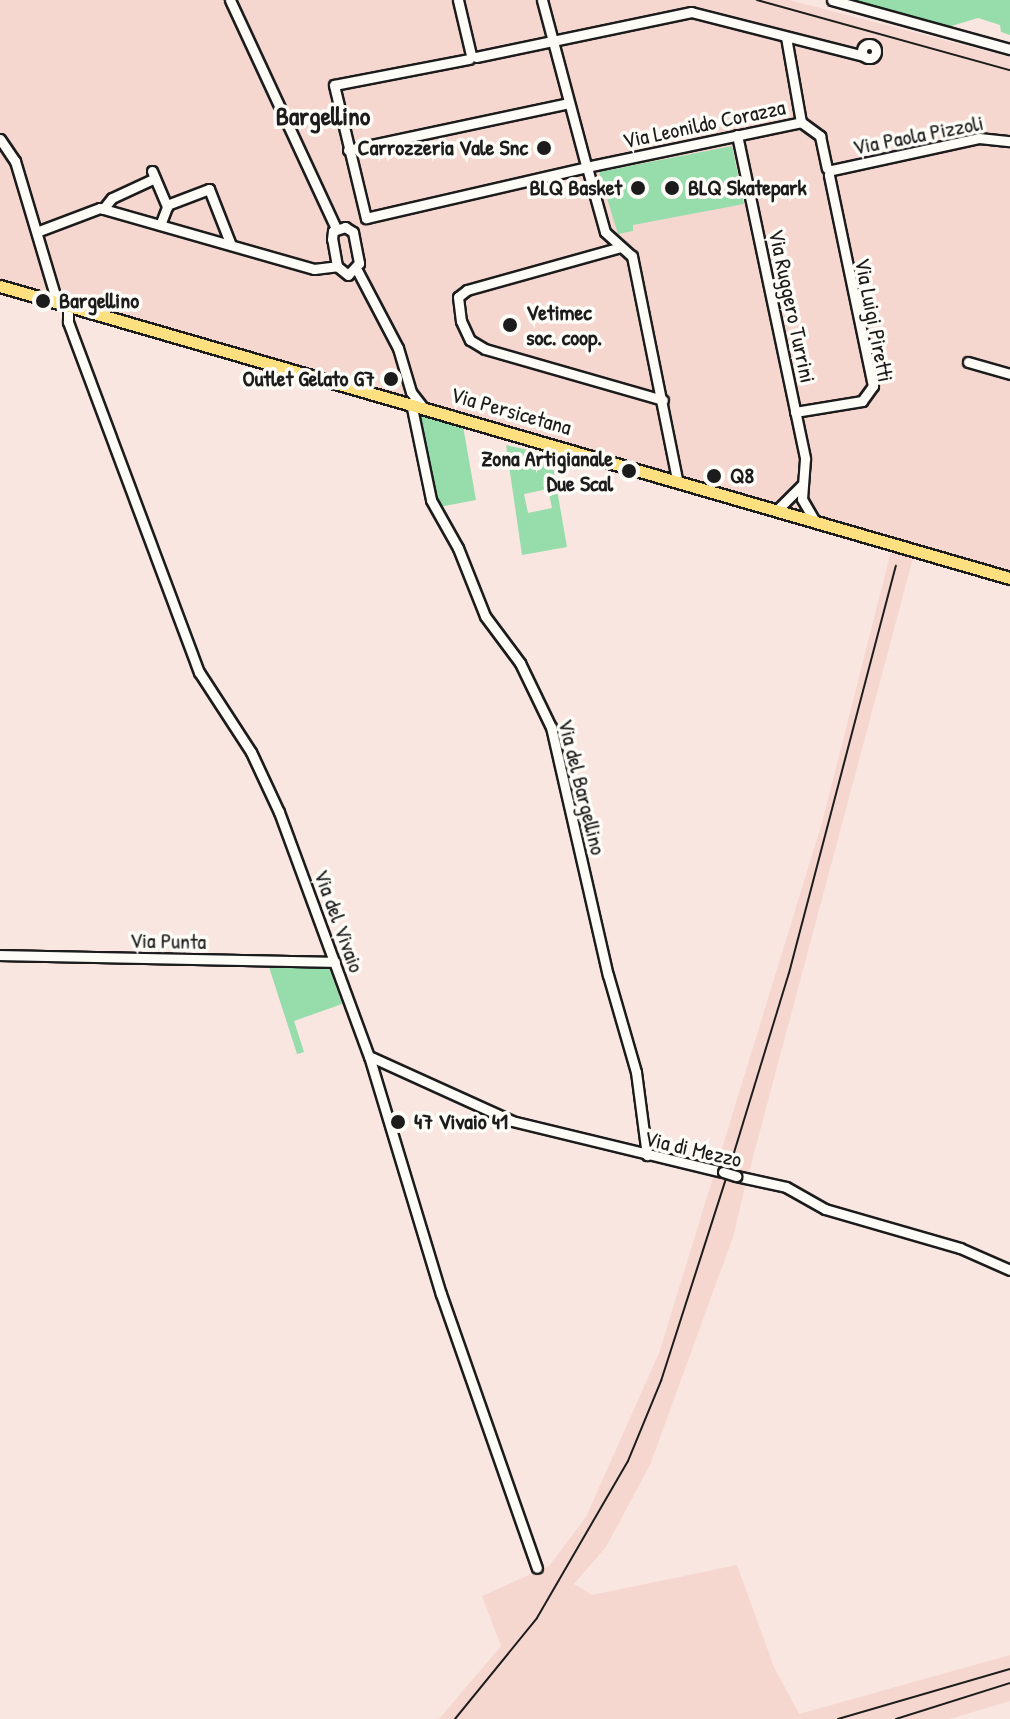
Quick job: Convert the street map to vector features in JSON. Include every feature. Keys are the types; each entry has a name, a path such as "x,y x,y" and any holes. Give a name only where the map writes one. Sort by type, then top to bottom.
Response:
{"main road":[{"name":"Via Persicetana","path":"0,286 1010,578"}],"street":[{"path":"230,0 336,228"},
{"path":"458,0 472,57"},
{"path":"542,0 605,232 632,256 677,480"},
{"path":"832,0 1010,49"},
{"path":"336,228 332,235 337,266 344,274 357,270 353,232 366,218 334,85 687,12 863,56"},
{"path":"786,37 801,122"},
{"path":"348,150 569,103"},
{"name":"Via Leonildo Corazza","path":"366,218 801,122 820,136"},
{"name":"Via Ruggero Turrini","path":"737,135 805,459 802,485 804,506 814,520"},
{"name":"Via Luigi Piretti","path":"795,412 862,401 873,386 830,170 820,136"},
{"name":"Via Paola Pizzoli","path":"830,170 979,138 1010,141"},
{"name":"Via del Vivaio","path":"0,139 15,161 68,322 199,672 251,752 335,962 369,1056 441,1294 537,1568"},
{"path":"103,209 112,198 154,175 167,205 160,225"},
{"path":"167,205 209,189 231,245"},
{"path":"39,231 89,209 103,209 314,269 337,266"},
{"path":"336,228 353,232"},
{"path":"621,247 467,290 458,297 461,321 479,346 663,400"},
{"name":"Via del Bargellino","path":"357,270 398,348 417,405 431,500 458,548 485,616 520,663 551,727 608,975 636,1072 647,1155"},
{"path":"968,362 1010,374"},
{"path":"389,397 404,387 406,376"},
{"path":"778,509 802,485"},
{"name":"Via Punta","path":"0,955 335,962"},
{"name":"Via di Mezzo","path":"369,1056 491,1114 786,1187 825,1209 960,1248 1010,1270"}],"shaded area":[{"path":"0,0 789,0 1010,57 1010,586 913,558 748,1176 734,1180 746,1183 733,1237 650,1465 606,1547 574,1584 592,1595 737,1565 774,1667 799,1714 1010,1655 1010,1701 950,1719 439,1719 501,1646 482,1596 549,1566 586,1517 659,1353 822,823 891,551 416,413 379,391 0,279"}],"green space":[{"path":"850,0 1010,0 1010,35 1001,32 1000,25 978,18 948,27"},
{"name":"BLQ Skatepark","path":"732,146 744,204 633,225 633,231 618,234 599,172"},
{"path":"416,413 463,426 476,500 439,507 429,488"},
{"path":"506,445 551,455 567,547 522,555","holes":["548,489 552,508 528,513 524,494"]},
{"path":"268,964 328,965 342,1004 294,1021 304,1052 297,1054"}],"railway":[{"path":"757,0 1010,70"},
{"path":"729,1169 789,973 896,566"},
{"path":"455,1719 537,1618 628,1461 661,1381 726,1179"},
{"path":"838,1719 1010,1669"},
{"path":"896,1719 1010,1683"}],"place":[{"name":"Carrozzeria Vale Snc","path":"544,148"},
{"name":"BLQ Basket","path":"638,188"},
{"name":"BLQ Skatepark","path":"672,188"},
{"name":"Bargellino","path":"43,301"},
{"name":"Vetimec soc. coop.","path":"510,325"},
{"name":"Outlet Gelato G7","path":"391,379"},
{"name":"Zona Artigianale Due Scal","path":"629,471"},
{"name":"Q8","path":"714,476"},
{"name":"47 Vivaio 41","path":"398,1122"}],"district":[{"name":"Bargellino","path":"323,116"}]}
